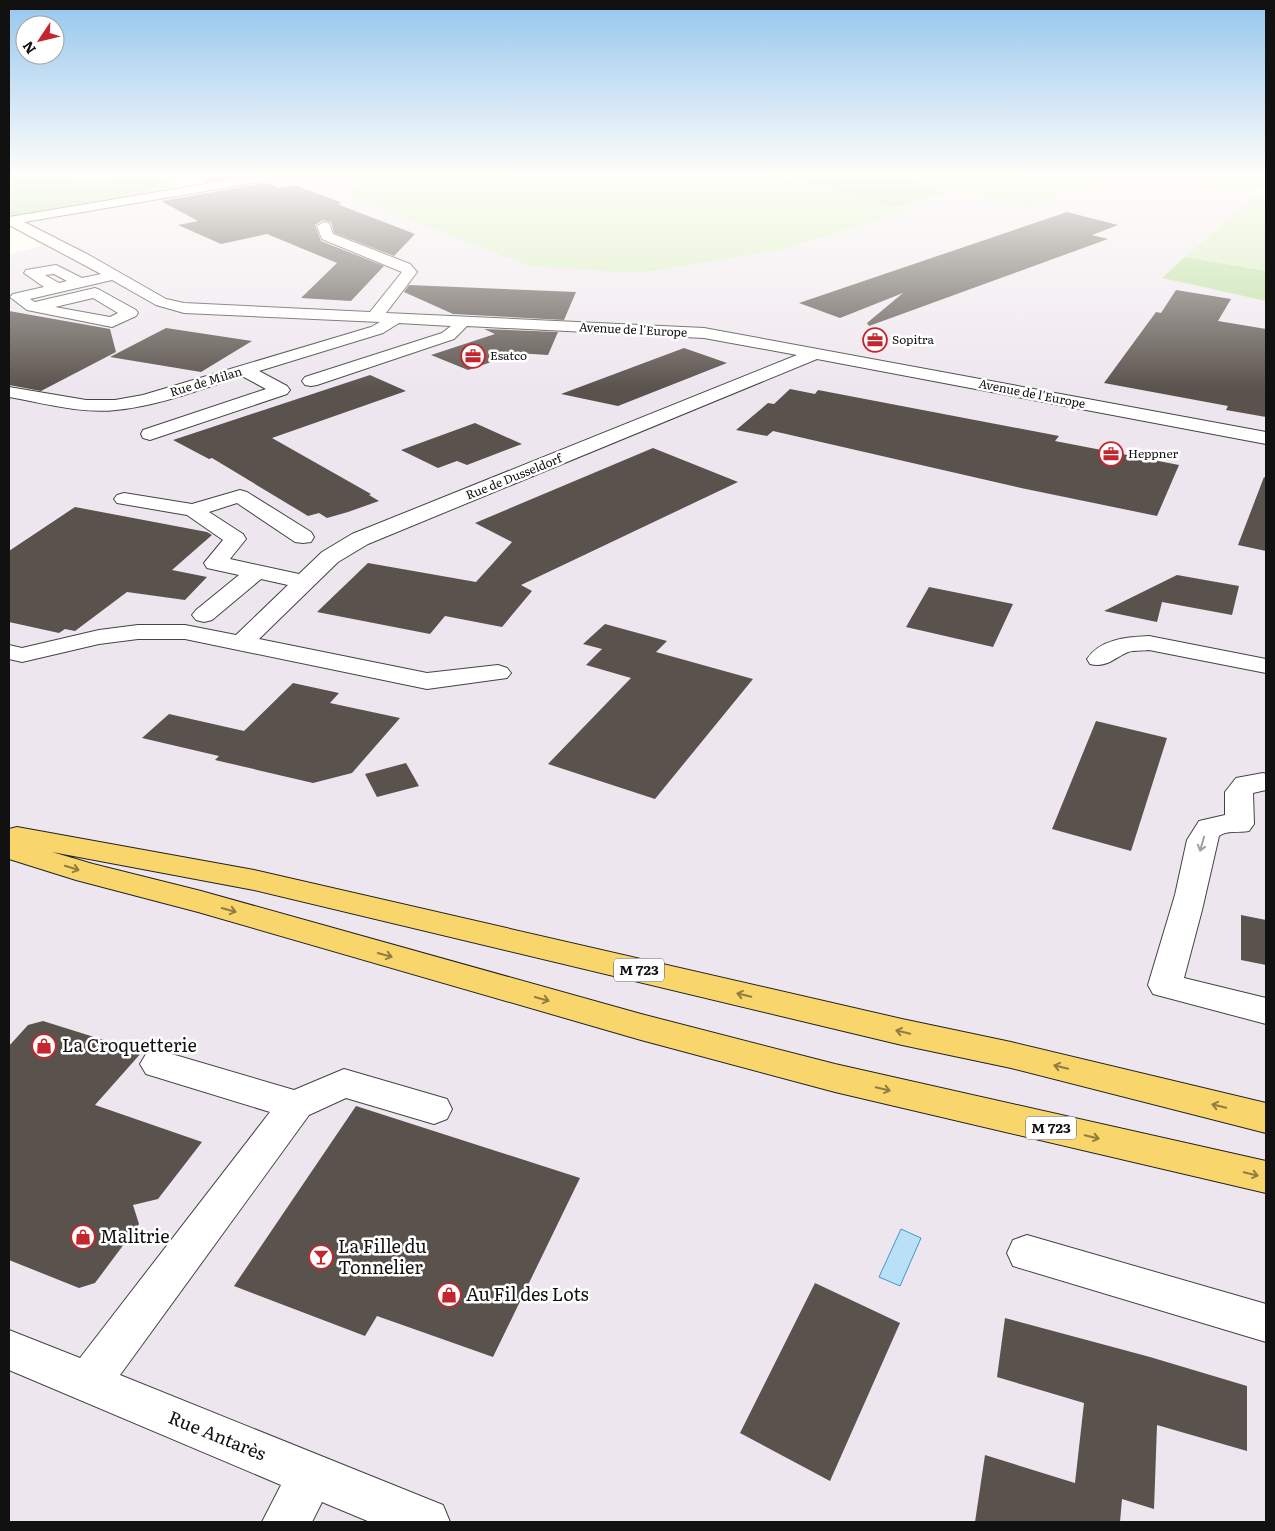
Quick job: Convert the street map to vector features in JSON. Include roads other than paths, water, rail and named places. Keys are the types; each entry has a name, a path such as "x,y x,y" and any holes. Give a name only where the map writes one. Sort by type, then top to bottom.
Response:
{"main road":[{"name":"M 723","path":"9,834 254,880 902,1032 1011,1054 1266,1118"},
{"name":"M 723","path":"9,849 87,873 210,905 641,1027 835,1078 1266,1177"}],"street":[{"name":"Avenue de l'Europe","path":"58,246 161,302 184,308 704,333 1266,438"},
{"path":"353,246 404,267 410,272 374,318"},
{"path":"57,288 31,273 56,269 80,283"},
{"path":"32,307 96,293 130,313 112,322 32,307 18,297 114,276"},
{"name":"Rue de Milan","path":"9,392 86,405 115,405 145,400 377,330 395,319"},
{"path":"311,381 448,336 462,322"},
{"name":"Rue de Dusseldorf","path":"241,644 330,556 360,539 816,354"},
{"path":"150,434 281,390 244,370"},
{"path":"9,409 39,414"},
{"path":"124,500 193,510 240,496 303,536"},
{"path":"193,510 235,539 215,563 304,582"},
{"path":"204,614 256,572"},
{"path":"13,657 99,637 138,632 185,632 427,681 498,673"},
{"path":"1099,659 1125,644 1149,643 1266,666"},
{"path":"1263,782 1246,784 1239,792 1239,824 1223,823 1211,827 1205,834 1198,856 1194,886 1165,985 1266,1011"},
{"path":"158,1064 296,1105"},
{"path":"88,1383 296,1105 344,1084 434,1109"},
{"path":"1027,1253 1266,1323"},
{"name":"Rue Antarès","path":"9,1350 426,1522"},
{"path":"286,1522 312,1475"}],"water":[{"path":"901,1229 921,1238 900,1286 879,1277"}],"place":[{"name":"Sopitra","path":"875,340"},
{"name":"Esatco","path":"473,356"},
{"name":"Heppner","path":"1111,454"},
{"name":"La Croquetterie","path":"44,1046"},
{"name":"Malitrie","path":"83,1237"},
{"name":"La Fille du Tonnelier","path":"321,1257"},
{"name":"Au Fil des Lots","path":"449,1295"}]}
